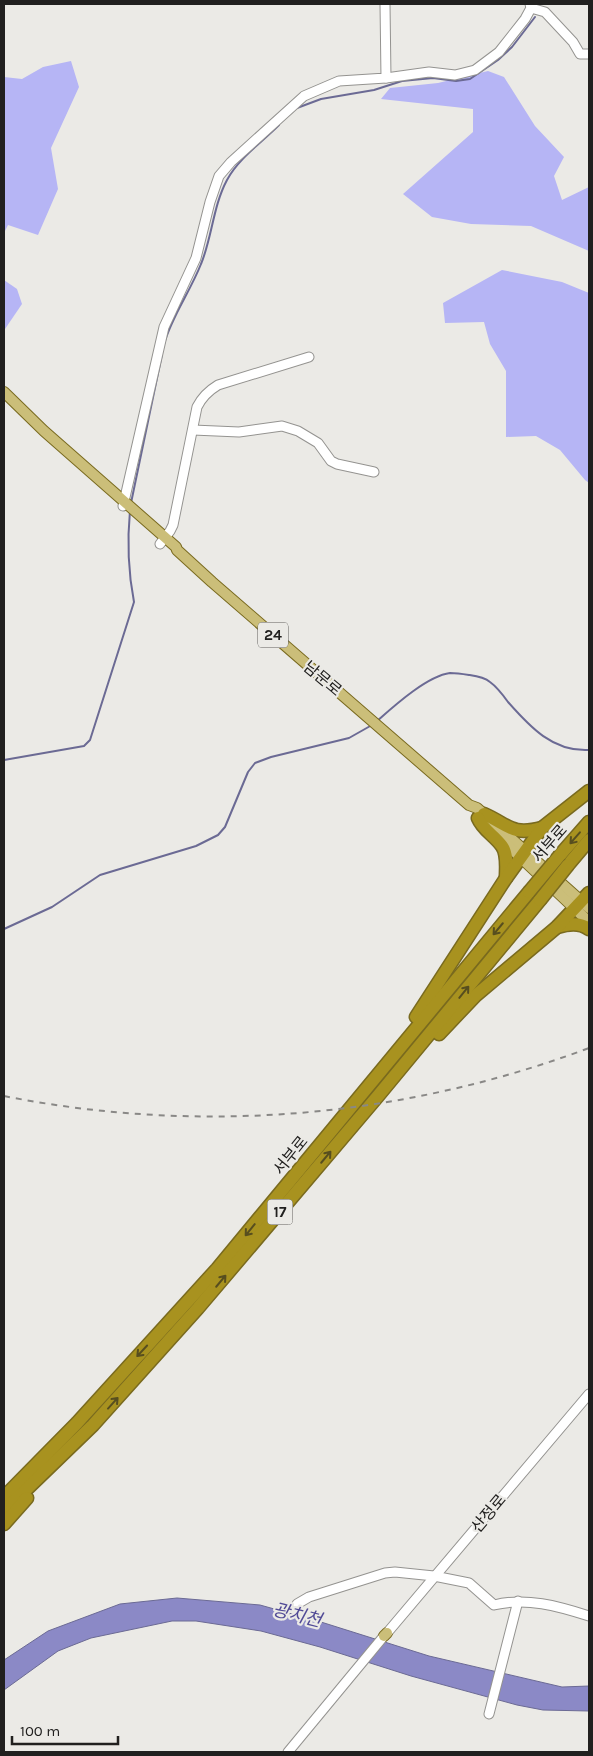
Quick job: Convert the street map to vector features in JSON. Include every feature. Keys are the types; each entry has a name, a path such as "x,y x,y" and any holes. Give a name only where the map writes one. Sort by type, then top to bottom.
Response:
{"highway":[{"path":"366,1088 427,1001 506,878 542,828 589,791"},
{"path":"506,878 506,855 502,846 481,826 481,816 517,831 542,828"},
{"name":"서부로","path":"4,1511 93,1425 198,1308 378,1096 540,900 589,822"},
{"name":"서부로","path":"4,1498 77,1423 217,1269 529,892 589,840"},
{"path":"378,1096 476,996 584,903"},
{"path":"557,927 578,924 589,929"},
{"path":"4,1489 77,1423"},
{"path":"4,1524 93,1425"}],"main road":[{"name":"남문로","path":"4,392 163,540 176,547 177,550 288,649 469,805 477,808 481,816 584,903 589,922"},
{"name":"남문로","path":"4,402 125,504"}],"street":[{"path":"386,4 386,78"},
{"path":"125,504 164,327 196,258 210,202 219,176 231,162 304,96 339,81 386,78 428,72 456,75 475,70 499,52 525,19 531,6 545,12 573,42 580,54 589,54"},
{"path":"163,540 173,525 197,408 208,391 218,384 309,357"},
{"path":"193,430 239,432 278,426 287,427 318,443 331,461 374,472"},
{"name":"산정로","path":"288,1752 385,1634 589,1394"},
{"path":"297,1604 309,1597 385,1573 406,1573 469,1583 494,1605 528,1601 589,1616"},
{"path":"490,1712 518,1601"}],"shaded area":[{"path":"71,61 79,87 51,148 58,189 38,235 8,225 4,233 4,77 22,79 43,67"},
{"path":"488,71 504,77 535,126 564,157 554,176 562,200 589,187 589,251 531,226 471,224 432,217 403,194 473,132 473,109 381,99 390,88 438,83"},
{"path":"502,270 562,282 589,293 589,483 560,450 536,436 506,437 506,371 490,344 484,322 445,323 443,303"},
{"path":"4,280 17,289 22,304 5,329"},
{"path":"177,1598 260,1605 429,1656 562,1687 589,1686 589,1711 543,1710 517,1705 411,1676 320,1647 261,1631 196,1621 172,1621 91,1638 58,1651 4,1690 4,1660 48,1631 120,1604"}],"waterway":[{"path":"297,108 321,99 374,90 402,81 433,78 456,81 470,79 498,60 512,47 535,17"},
{"path":"164,344 205,254 219,200 227,180 237,165 279,125"},
{"path":"131,503 162,354"},
{"path":"4,760 84,746 90,740 134,602 130,579 130,510"},
{"path":"377,721 411,692 431,680 450,673 462,674 480,677 490,682 534,729 553,742 576,750 589,750"},
{"path":"4,929 52,907 100,875 196,846 218,835 225,827 248,772 255,763 271,757 349,738 372,725"}],"railway":[{"path":"4,1096 78,1108 152,1115 226,1116 300,1113 373,1104 446,1091 518,1072 589,1048"}],"water label":[{"name":"광치천","path":"297,1615"}]}
